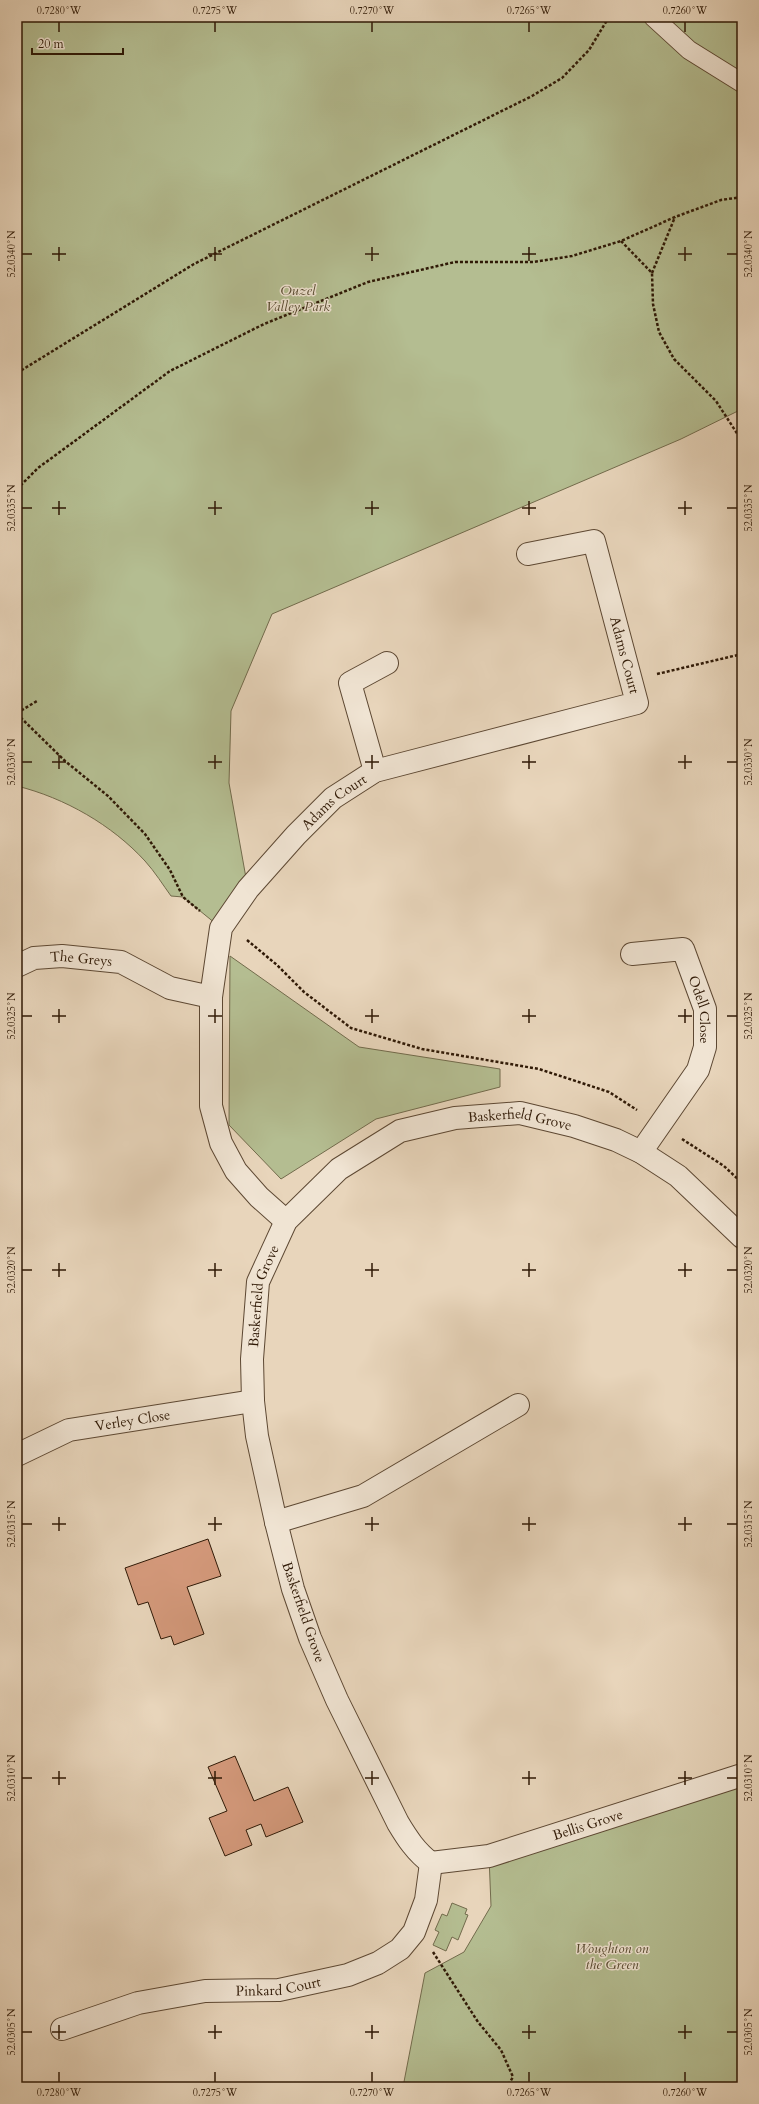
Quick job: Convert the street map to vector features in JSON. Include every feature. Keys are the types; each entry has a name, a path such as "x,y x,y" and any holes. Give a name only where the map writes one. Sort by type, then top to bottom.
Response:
{"street":[{"name":"Adams Court","path":"286,1221 259,1197 236,1171 221,1143 211,1106 211,997 221,928 248,889 296,835 334,798 374,771 637,703 594,541 528,554"},
{"path":"374,771 350,683 387,664"},
{"name":"Odell Close","path":"632,954 683,949 705,1009 705,1047 698,1070 641,1152"},
{"name":"The Greys","path":"17,966 34,958 62,956 121,962 170,988 211,997"},
{"name":"Baskerfield Grove","path":"431,1863 421,1856 410,1842 398,1822 337,1700 305,1624 293,1589 276,1522 257,1436 253,1402 252,1359 258,1282 286,1221 339,1169 400,1131 455,1118 520,1113 574,1126 616,1140 641,1152 678,1176 742,1237"},
{"name":"Verley Close","path":"17,1455 69,1430 253,1402"},
{"path":"276,1522 363,1496 518,1404"},
{"name":"Bellis Grove","path":"431,1863 490,1856 742,1775"},
{"name":"Pinkard Court","path":"62,2029 138,2003 197,1992 279,1990 348,1975 378,1963 400,1949 414,1932 426,1900 431,1863"}],"lane":[{"path":"653,17 689,50 742,83"}],"path":[{"path":"17,373 194,264 532,96 562,78 589,50 609,17"},
{"path":"17,489 38,468 170,371 271,321 368,282 455,262 533,262 572,256 621,241 675,216 721,200 742,197"},
{"path":"675,216 652,273 653,304 659,332 674,359 716,401 742,441"},
{"path":"621,241 652,273"},
{"path":"631,680 742,654"},
{"path":"37,701 17,713 65,761 108,796 145,834 170,870 183,897 221,928 249,941 277,965 304,992 351,1028 422,1050 539,1069 609,1092 724,1166 742,1183"},
{"path":"414,1932 432,1950 478,2022 501,2050 513,2078 507,2087"}],"green space":[{"name":"Ouzel Valley Park","path":"17,17 742,17 742,409 681,439 272,614 231,711 229,783 248,889 221,928 183,897 171,896 145,861 118,836 103,825 87,814 53,798 17,786"},
{"path":"230,956 359,1047 500,1069 500,1087 376,1119 281,1179 229,1125"},
{"name":"Woughton on the Green","path":"742,1775 742,2087 403,2087 425,1973 464,1952 491,1906 489,1856"},
{"path":"452,1903 467,1909 465,1914 468,1915 458,1940 452,1937 446,1951 433,1945 439,1932 435,1930 442,1914 447,1916"}],"building":[{"path":"208,1539 221,1576 187,1587 204,1634 174,1645 171,1636 161,1639 148,1602 138,1605 125,1568"},
{"path":"235,1756 254,1801 288,1787 303,1822 266,1837 261,1824 246,1830 252,1845 225,1856 209,1818 227,1811 208,1767"}]}
